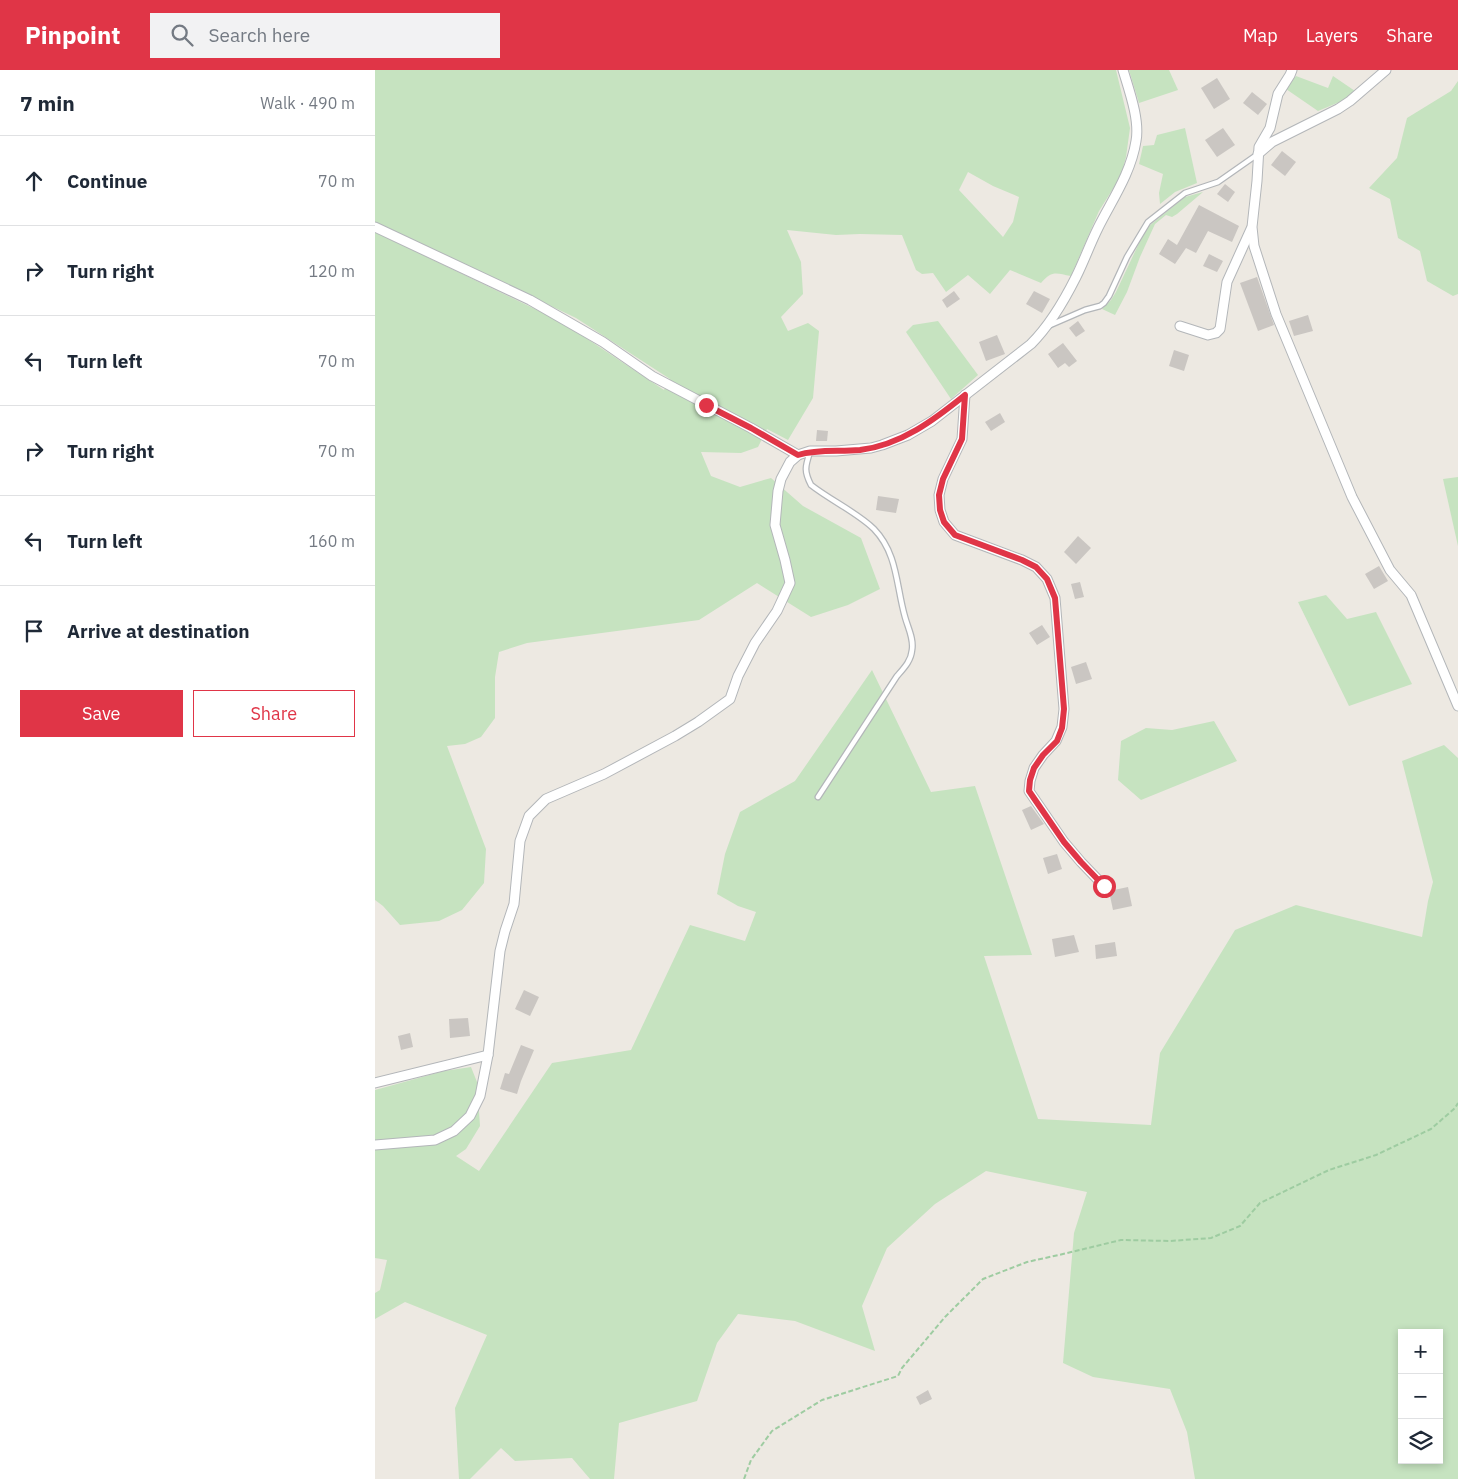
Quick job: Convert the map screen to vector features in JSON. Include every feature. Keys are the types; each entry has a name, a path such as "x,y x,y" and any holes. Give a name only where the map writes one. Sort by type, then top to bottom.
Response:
{"street":[{"path":"375,1145 435,1140 454,1130 470,1116 480,1096 488,1055 500,951 513,904 519,842 529,816 546,799 603,774 675,736 730,699 738,676 755,643 777,612 789,583 785,560 775,526 778,491 781,479 790,462 798,455 810,451 859,450 882,445 908,435 932,421 1031,344 1047,327 1076,277 1109,205 1125,179 1134,153 1137,129 1123,70"},
{"path":"1292,70 1278,94 1270,128 1259,147 1252,227 1254,246 1276,314 1352,496 1390,570 1411,595 1458,706"},
{"path":"1258,154 1272,142 1350,101 1386,70"},
{"path":"375,227 530,300 603,342 651,376 751,428 798,455"},
{"path":"1180,326 1208,335 1216,333 1219,329 1227,282 1252,227"},
{"path":"965,395 962,439 943,479 939,495 940,510 944,522 955,535 1022,560 1036,567 1047,579 1055,598 1064,709 1062,728 1057,741 1043,755 1034,768 1029,791 1064,842 1104,886"},
{"path":"375,1082 488,1055"}],"lane":[{"path":"1047,327 1104,303 1147,222 1185,193 1218,182 1258,154"},
{"path":"810,451 805,469 811,485 873,528 886,544 897,572 913,648 908,663 892,684 818,797"}],"path":[{"path":"744,1479 751,1460 772,1431 822,1400 899,1376 902,1368 945,1318 983,1279 1027,1262 1121,1240 1170,1241 1211,1238 1240,1226 1260,1204 1329,1170 1376,1155 1431,1129 1458,1104"}],"green space":[{"path":"375,70 1116,70 1130,128 1121,176 1099,211 1071,276 1051,274 1041,283 1010,270 990,294 968,275 946,292 933,273 922,274 916,270 902,235 836,235 787,230 801,262 803,294 781,317 788,331 808,323 819,331 813,398 788,440 767,429 758,447 741,453 701,452 711,476 740,487 771,478 803,506 861,538 880,589 848,605 811,617 757,583 699,620 527,643 499,652 495,677 495,718 481,737 465,744 447,746 486,849 484,883 462,910 439,921 400,925 375,900 375,232 562,322 664,390 670,379 576,318 375,222","holes":["968,172 993,186 1019,197 1013,222 1003,237 959,190"]},
{"path":"1129,70 1169,70 1178,90 1139,103"},
{"path":"1296,76 1328,88 1333,76 1355,91 1342,101 1318,111 1286,89"},
{"path":"1458,81 1458,294 1453,296 1427,281 1420,251 1398,238 1390,199 1369,188 1397,158 1407,118 1451,91"},
{"path":"1185,128 1197,183 1175,192 1160,204 1159,193 1163,174 1139,164 1143,146 1154,145 1157,135"},
{"path":"1203,192 1177,214 1172,217 1166,215 1155,224 1127,292 1115,315 1102,309 1116,292 1149,226 1185,197"},
{"path":"938,321 978,375 951,399 906,332 913,325"},
{"path":"1458,477 1458,546 1443,479"},
{"path":"1326,595 1347,619 1376,612 1412,684 1349,706 1298,602"},
{"path":"872,670 931,792 975,786 1032,955 984,956 1038,1119 1151,1125 1160,1053 1235,930 1296,905 1422,937 1433,882 1402,761 1444,745 1458,758 1458,1479 1195,1479 1187,1432 1170,1389 1093,1377 1063,1363 1074,1233 1087,1192 986,1171 935,1204 887,1248 862,1306 875,1351 795,1321 738,1314 717,1343 697,1401 619,1423 614,1479 590,1479 572,1458 515,1461 501,1448 470,1479 459,1479 455,1408 487,1335 405,1302 375,1319 375,1293 380,1290 387,1260 375,1258 375,1090 444,1071 471,1067 477,1082 480,1126 466,1149 456,1156 479,1171 552,1063 631,1050 690,925 745,941 756,912 738,906 717,894 725,854 740,812 795,781"},
{"path":"1214,721 1237,761 1141,800 1118,780 1121,741 1146,728 1172,730"}],"building":[{"path":"1217,78 1230,99 1214,109 1201,88"},
{"path":"1252,92 1267,104 1258,115 1243,103"},
{"path":"1223,128 1235,145 1217,157 1205,140"},
{"path":"1282,151 1296,162 1285,176 1271,165"},
{"path":"1225,184 1235,192 1228,202 1217,194"},
{"path":"1199,205 1239,226 1232,242 1208,231 1196,253 1186,248 1175,264 1159,254 1168,239 1177,245"},
{"path":"1209,254 1223,261 1217,272 1203,266"},
{"path":"1257,277 1274,325 1258,331 1240,283"},
{"path":"954,291 960,299 947,308 942,300"},
{"path":"1034,291 1050,299 1042,313 1026,304"},
{"path":"1308,315 1313,331 1294,336 1289,321"},
{"path":"1078,321 1085,331 1076,337 1069,328"},
{"path":"997,335 1005,354 986,361 979,342"},
{"path":"1063,343 1077,361 1069,367 1065,363 1058,368 1048,354"},
{"path":"1174,350 1189,355 1184,371 1169,366"},
{"path":"1000,413 1005,422 991,431 985,422"},
{"path":"817,430 828,431 827,441 816,441"},
{"path":"878,496 899,499 896,513 876,510"},
{"path":"1078,536 1091,548 1076,564 1064,552"},
{"path":"1379,566 1388,581 1374,589 1365,574"},
{"path":"1080,582 1084,597 1075,599 1071,584"},
{"path":"1042,625 1050,637 1037,645 1029,633"},
{"path":"1086,662 1092,679 1076,684 1071,667"},
{"path":"1031,806 1044,824 1031,830 1022,810"},
{"path":"1057,854 1062,869 1048,874 1043,858"},
{"path":"1128,887 1132,906 1113,910 1109,891"},
{"path":"1074,935 1079,952 1055,957 1052,939"},
{"path":"1115,942 1117,956 1096,959 1095,945"},
{"path":"524,990 539,997 530,1016 515,1009"},
{"path":"468,1018 470,1036 450,1038 449,1019"},
{"path":"410,1033 413,1047 401,1050 398,1036"},
{"path":"521,1045 534,1050 517,1094 500,1089 505,1073 509,1074"},
{"path":"928,1390 932,1399 920,1405 916,1397"}],"route":[{"path":"706,405 798,455 810,451 859,450 882,445 908,435 932,421 965,395 962,439 943,479 939,495 940,510 944,522 955,535 1022,560 1036,567 1047,579 1055,598 1064,709 1062,728 1057,741 1043,755 1034,768 1029,791 1064,842 1104,886"}]}
